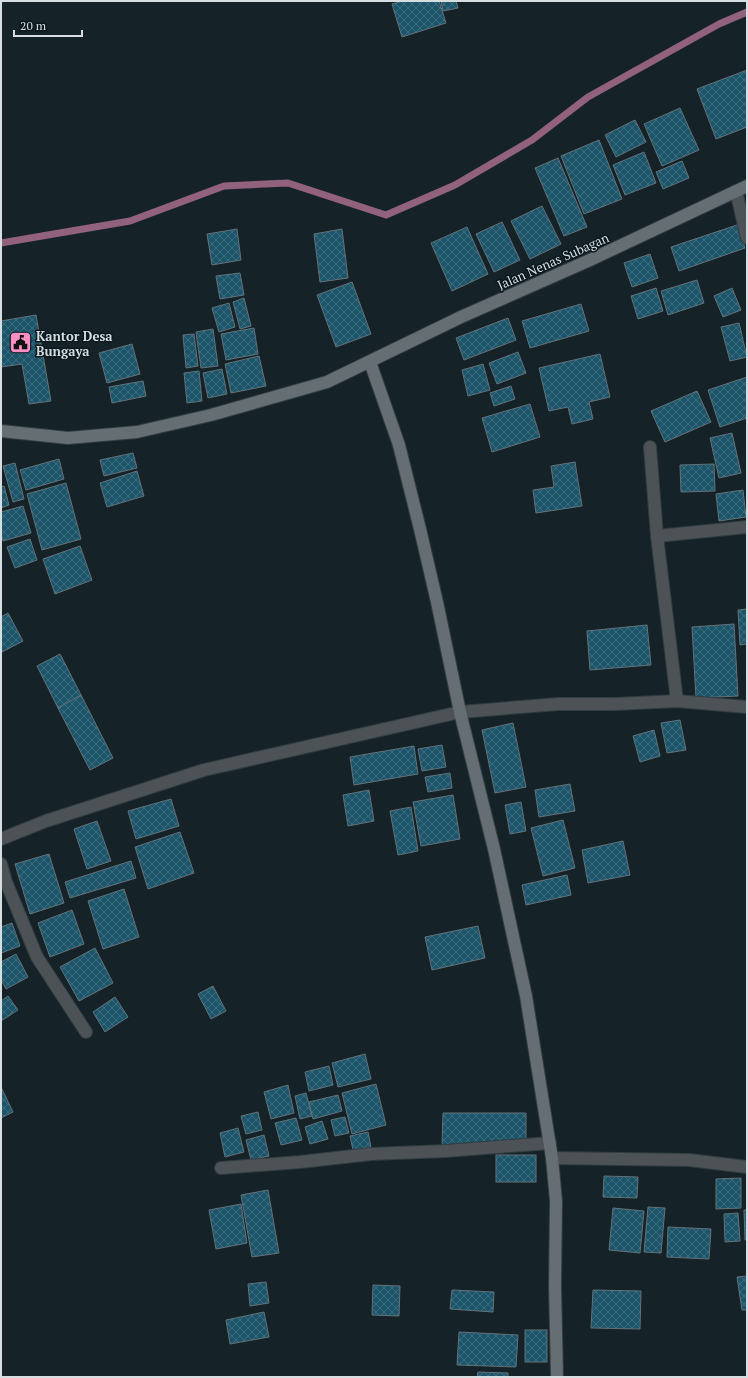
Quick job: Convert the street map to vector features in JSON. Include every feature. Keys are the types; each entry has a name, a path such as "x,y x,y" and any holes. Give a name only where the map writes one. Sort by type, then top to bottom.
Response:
{"main road":[{"name":"Jalan Nenas Subagan","path":"1,431 68,438 137,432 211,415 327,382 461,317 590,260 747,186"},
{"path":"370,362 399,445 437,602 460,712 494,849 526,996 550,1144 556,1200 555,1286 557,1377"}],"street":[{"path":"736,191 747,238"},
{"path":"650,447 657,536 677,701"},
{"path":"657,536 747,527"},
{"path":"1,839 46,821 204,770 460,712 558,704 615,704 677,701 747,707"},
{"path":"1,864 6,882 37,957 86,1032"},
{"path":"221,1168 300,1162 371,1154 446,1152 550,1144"},
{"path":"552,1158 689,1160 747,1167"}],"building":[{"path":"403,1 439,1 446,23 402,37 392,4"},
{"path":"441,1 456,1 458,8 443,11"},
{"path":"747,70 747,127 716,139 697,89"},
{"path":"680,108 699,150 662,166 644,124"},
{"path":"635,120 646,142 616,157 605,135"},
{"path":"599,140 622,199 584,214 561,156"},
{"path":"644,152 656,183 625,195 613,165"},
{"path":"558,158 587,227 564,236 535,168"},
{"path":"682,161 689,178 663,189 656,172"},
{"path":"542,206 561,244 530,259 511,221"},
{"path":"502,222 520,260 494,272 476,234"},
{"path":"737,225 745,248 679,271 671,247"},
{"path":"467,227 488,274 452,291 431,243"},
{"path":"237,229 241,260 212,265 207,234"},
{"path":"342,229 348,278 320,282 314,234"},
{"path":"650,254 658,278 632,287 624,263"},
{"path":"240,273 244,295 220,299 216,276"},
{"path":"697,280 704,303 668,315 661,291"},
{"path":"352,282 371,334 336,347 317,295"},
{"path":"656,288 663,311 638,319 631,296"},
{"path":"732,288 741,310 723,317 714,296"},
{"path":"244,298 251,326 240,329 233,302"},
{"path":"229,303 235,327 219,332 212,308"},
{"path":"581,304 589,331 530,348 522,321"},
{"name":"Kantor Desa Bungaya","path":"36,315 51,401 29,404 22,364 1,367 1,321"},
{"path":"508,318 516,340 464,360 456,338"},
{"path":"739,323 747,357 730,361 721,327"},
{"path":"254,328 258,354 226,360 221,334"},
{"path":"213,329 218,366 201,368 196,332"},
{"path":"194,334 198,366 186,368 183,335"},
{"path":"132,344 140,374 107,383 99,353"},
{"path":"518,352 526,373 497,384 489,363"},
{"path":"600,354 610,397 589,402 593,419 572,424 568,407 549,411 539,368"},
{"path":"259,356 266,386 231,393 225,364"},
{"path":"483,364 490,390 468,396 462,370"},
{"path":"222,369 227,394 208,398 203,373"},
{"path":"199,371 202,401 187,403 184,373"},
{"path":"747,377 747,418 720,427 708,390"},
{"path":"143,381 146,396 112,403 109,387"},
{"path":"511,386 515,399 494,406 490,393"},
{"path":"697,391 711,422 665,442 651,411"},
{"path":"530,404 540,437 492,452 482,418"},
{"path":"732,433 741,473 719,478 710,438"},
{"path":"133,453 137,468 104,476 100,460"},
{"path":"59,459 64,479 26,490 20,470"},
{"path":"575,462 582,506 536,513 533,490 554,487 551,466"},
{"path":"15,463 24,499 13,502 3,466"},
{"path":"714,464 715,491 681,492 680,465"},
{"path":"137,471 144,496 107,507 100,483"},
{"path":"66,483 81,539 42,550 27,494"},
{"path":"4,486 9,505 1,508 1,487"},
{"path":"743,490 746,517 719,521 716,494"},
{"path":"23,506 31,533 3,541 1,532 1,512"},
{"path":"30,539 37,560 15,568 7,547"},
{"path":"80,546 92,580 55,594 43,559"},
{"path":"747,609 747,644 740,645 738,610"},
{"path":"8,613 23,641 2,652 1,617"},
{"path":"734,624 738,696 696,698 692,627"},
{"path":"647,625 651,665 590,670 587,631"},
{"path":"60,654 81,695 58,708 37,666"},
{"path":"81,695 113,758 90,770 58,708"},
{"path":"680,720 686,750 667,753 661,723"},
{"path":"513,723 526,787 495,793 482,730"},
{"path":"654,730 660,756 640,762 633,736"},
{"path":"442,745 446,767 422,771 418,749"},
{"path":"414,746 418,774 354,785 350,757"},
{"path":"450,773 452,788 428,792 425,777"},
{"path":"570,784 575,811 539,817 535,790"},
{"path":"369,790 374,821 348,826 343,795"},
{"path":"453,795 460,839 421,846 413,802"},
{"path":"171,799 179,826 136,839 128,811"},
{"path":"521,802 526,831 510,834 505,805"},
{"path":"411,807 418,851 398,855 390,811"},
{"path":"563,820 575,868 543,876 531,828"},
{"path":"97,821 111,861 87,869 74,829"},
{"path":"180,832 194,873 148,889 135,847"},
{"path":"623,841 630,875 588,883 582,850"},
{"path":"49,854 64,903 30,914 15,864"},
{"path":"131,861 136,878 70,898 65,882"},
{"path":"567,875 571,895 526,905 522,885"},
{"path":"124,889 139,937 103,949 88,901"},
{"path":"72,910 84,944 50,957 38,923"},
{"path":"12,923 20,946 1,953 1,927"},
{"path":"478,926 485,958 432,970 425,937"},
{"path":"95,948 113,983 79,1001 60,967"},
{"path":"16,954 28,977 6,989 1,979 1,962"},
{"path":"213,986 226,1011 211,1019 198,994"},
{"path":"8,996 18,1010 1,1021 1,1001"},
{"path":"115,997 128,1017 105,1032 93,1012"},
{"path":"365,1054 371,1079 338,1087 332,1063"},
{"path":"329,1066 333,1085 309,1091 305,1072"},
{"path":"376,1084 386,1125 352,1134 342,1093"},
{"path":"288,1085 294,1113 271,1119 264,1092"},
{"path":"1,1087 13,1112 1,1118"},
{"path":"306,1093 312,1116 300,1119 295,1096"},
{"path":"338,1095 342,1111 313,1119 309,1102"},
{"path":"258,1112 262,1130 246,1134 241,1116"},
{"path":"443,1113 526,1113 526,1144 442,1145"},
{"path":"345,1117 349,1133 335,1136 331,1120"},
{"path":"296,1118 302,1140 281,1145 275,1123"},
{"path":"322,1121 328,1139 310,1144 305,1127"},
{"path":"238,1128 244,1152 225,1157 220,1133"},
{"path":"368,1132 371,1147 353,1150 350,1136"},
{"path":"264,1135 269,1156 251,1160 246,1140"},
{"path":"496,1155 536,1155 536,1182 496,1182"},
{"path":"604,1176 638,1177 637,1198 603,1197"},
{"path":"741,1178 741,1208 716,1209 716,1179"},
{"path":"268,1190 279,1253 252,1257 241,1195"},
{"path":"241,1204 247,1243 216,1249 209,1210"},
{"path":"648,1207 665,1208 661,1253 644,1252"},
{"path":"613,1208 644,1211 640,1253 609,1250"},
{"path":"744,1210 747,1210 747,1240 745,1240"},
{"path":"738,1213 740,1241 725,1242 724,1214"},
{"path":"668,1227 711,1229 709,1259 667,1257"},
{"path":"747,1276 747,1310 742,1310 737,1277"},
{"path":"266,1282 269,1303 250,1306 248,1284"},
{"path":"373,1285 400,1286 399,1316 372,1315"},
{"path":"452,1290 494,1292 493,1312 450,1309"},
{"path":"593,1290 641,1291 640,1329 591,1328"},
{"path":"264,1312 269,1337 230,1344 226,1320"},
{"path":"525,1330 547,1330 547,1362 525,1362"},
{"path":"459,1332 518,1335 516,1367 457,1365"},
{"path":"478,1372 508,1373 508,1377 477,1377"}],"waterway":[{"path":"1,243 130,221 224,186 288,183 386,215 455,185 532,140 588,97 719,24 747,12"}],"place":[{"name":"Kantor Desa Bungaya","path":"21,343"}]}
